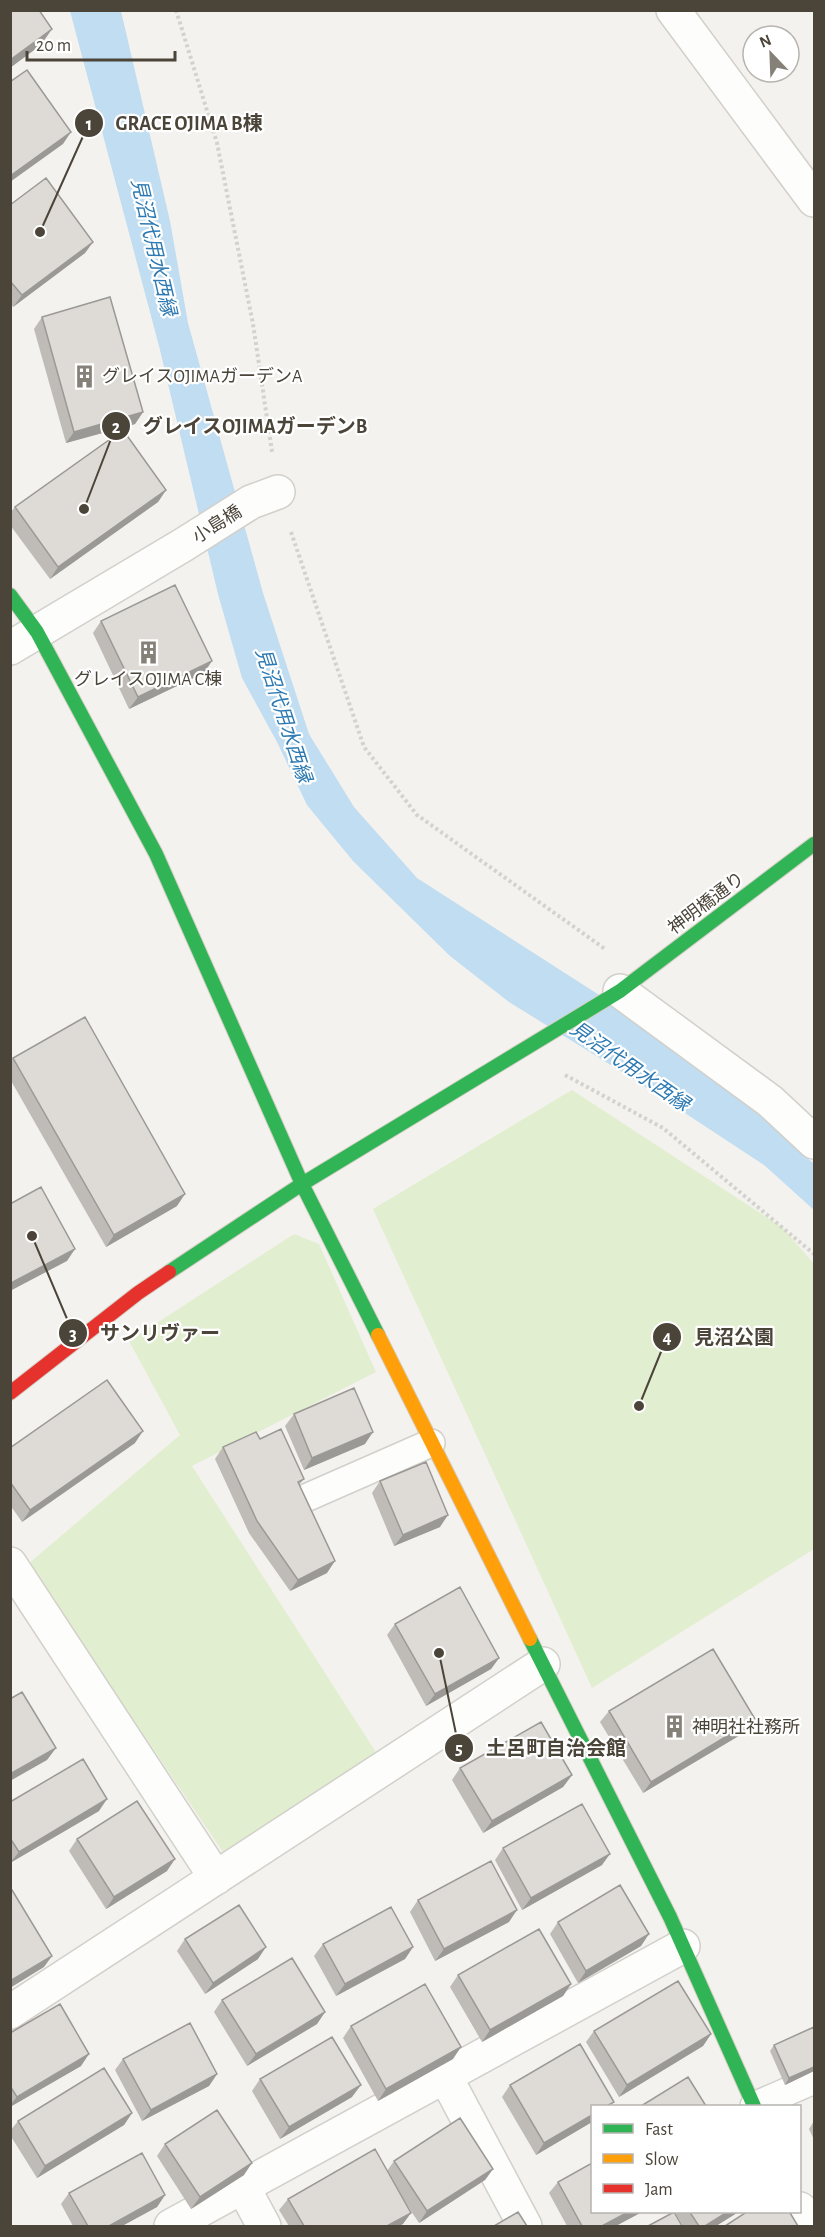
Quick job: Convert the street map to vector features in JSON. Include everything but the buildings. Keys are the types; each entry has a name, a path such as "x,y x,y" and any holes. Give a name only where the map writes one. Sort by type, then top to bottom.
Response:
{"street":[{"path":"673,10 814,200"},
{"name":"小島橋","path":"24,640 265,497"},
{"path":"10,595 24,640 156,854 302,1184 683,1946 754,2105"},
{"name":"神明橋通り","path":"10,1393 138,1293 302,1184 630,983 814,844"},
{"path":"630,983 770,1101 814,1142"},
{"path":"10,1564 216,1878"},
{"path":"10,2012 543,1664"},
{"path":"171,2226 683,1946"},
{"path":"445,2076 525,2226"},
{"path":"243,2187 264,2226"},
{"path":"801,2211 807,2226"}],"lane":[{"path":"308,1497 431,1443"},
{"path":"756,2105 814,2079"}],"path":[{"path":"176,10 217,143 254,324 265,497 364,747 417,814 630,983"},
{"path":"520,1051 663,1128 814,1254"}],"green space":[{"path":"572,1090 783,1228 814,1264 814,1549 592,1688 373,1209"},
{"path":"294,1234 319,1244 376,1372 192,1466 379,1757 225,1855 28,1564 180,1435 129,1341"}],"water":[{"name":"見沼代用水西縁","path":"70,11 121,11 170,221 188,323 263,593 309,734 354,807 417,878 649,1027 747,1103 814,1164 814,1210 764,1165 627,1075 509,1002 450,956 353,861 307,805 277,742 242,678 218,594 159,346"}],"traffic: fast":[{"path":"10,595 37,632 156,854 302,1184 378,1335"},
{"path":"169,1272 302,1184 620,991 814,844"},
{"path":"530,1639 670,1917 754,2105"}],"traffic: slow":[{"path":"378,1335 530,1639"}],"traffic: jam":[{"path":"10,1393 138,1293 169,1272"}],"place":[{"name":"GRACE OJIMA B棟","path":"40,232"},
{"name":"グレイスOJIMAガーデンA","path":"84,376"},
{"name":"グレイスOJIMAガーデンB","path":"84,509"},
{"name":"グレイスOJIMA C棟","path":"148,653"},
{"name":"サンリヴァー","path":"32,1236"},
{"name":"見沼公園","path":"639,1406"},
{"name":"土呂町自治会館","path":"439,1653"},
{"name":"神明社社務所","path":"674,1727"}]}
